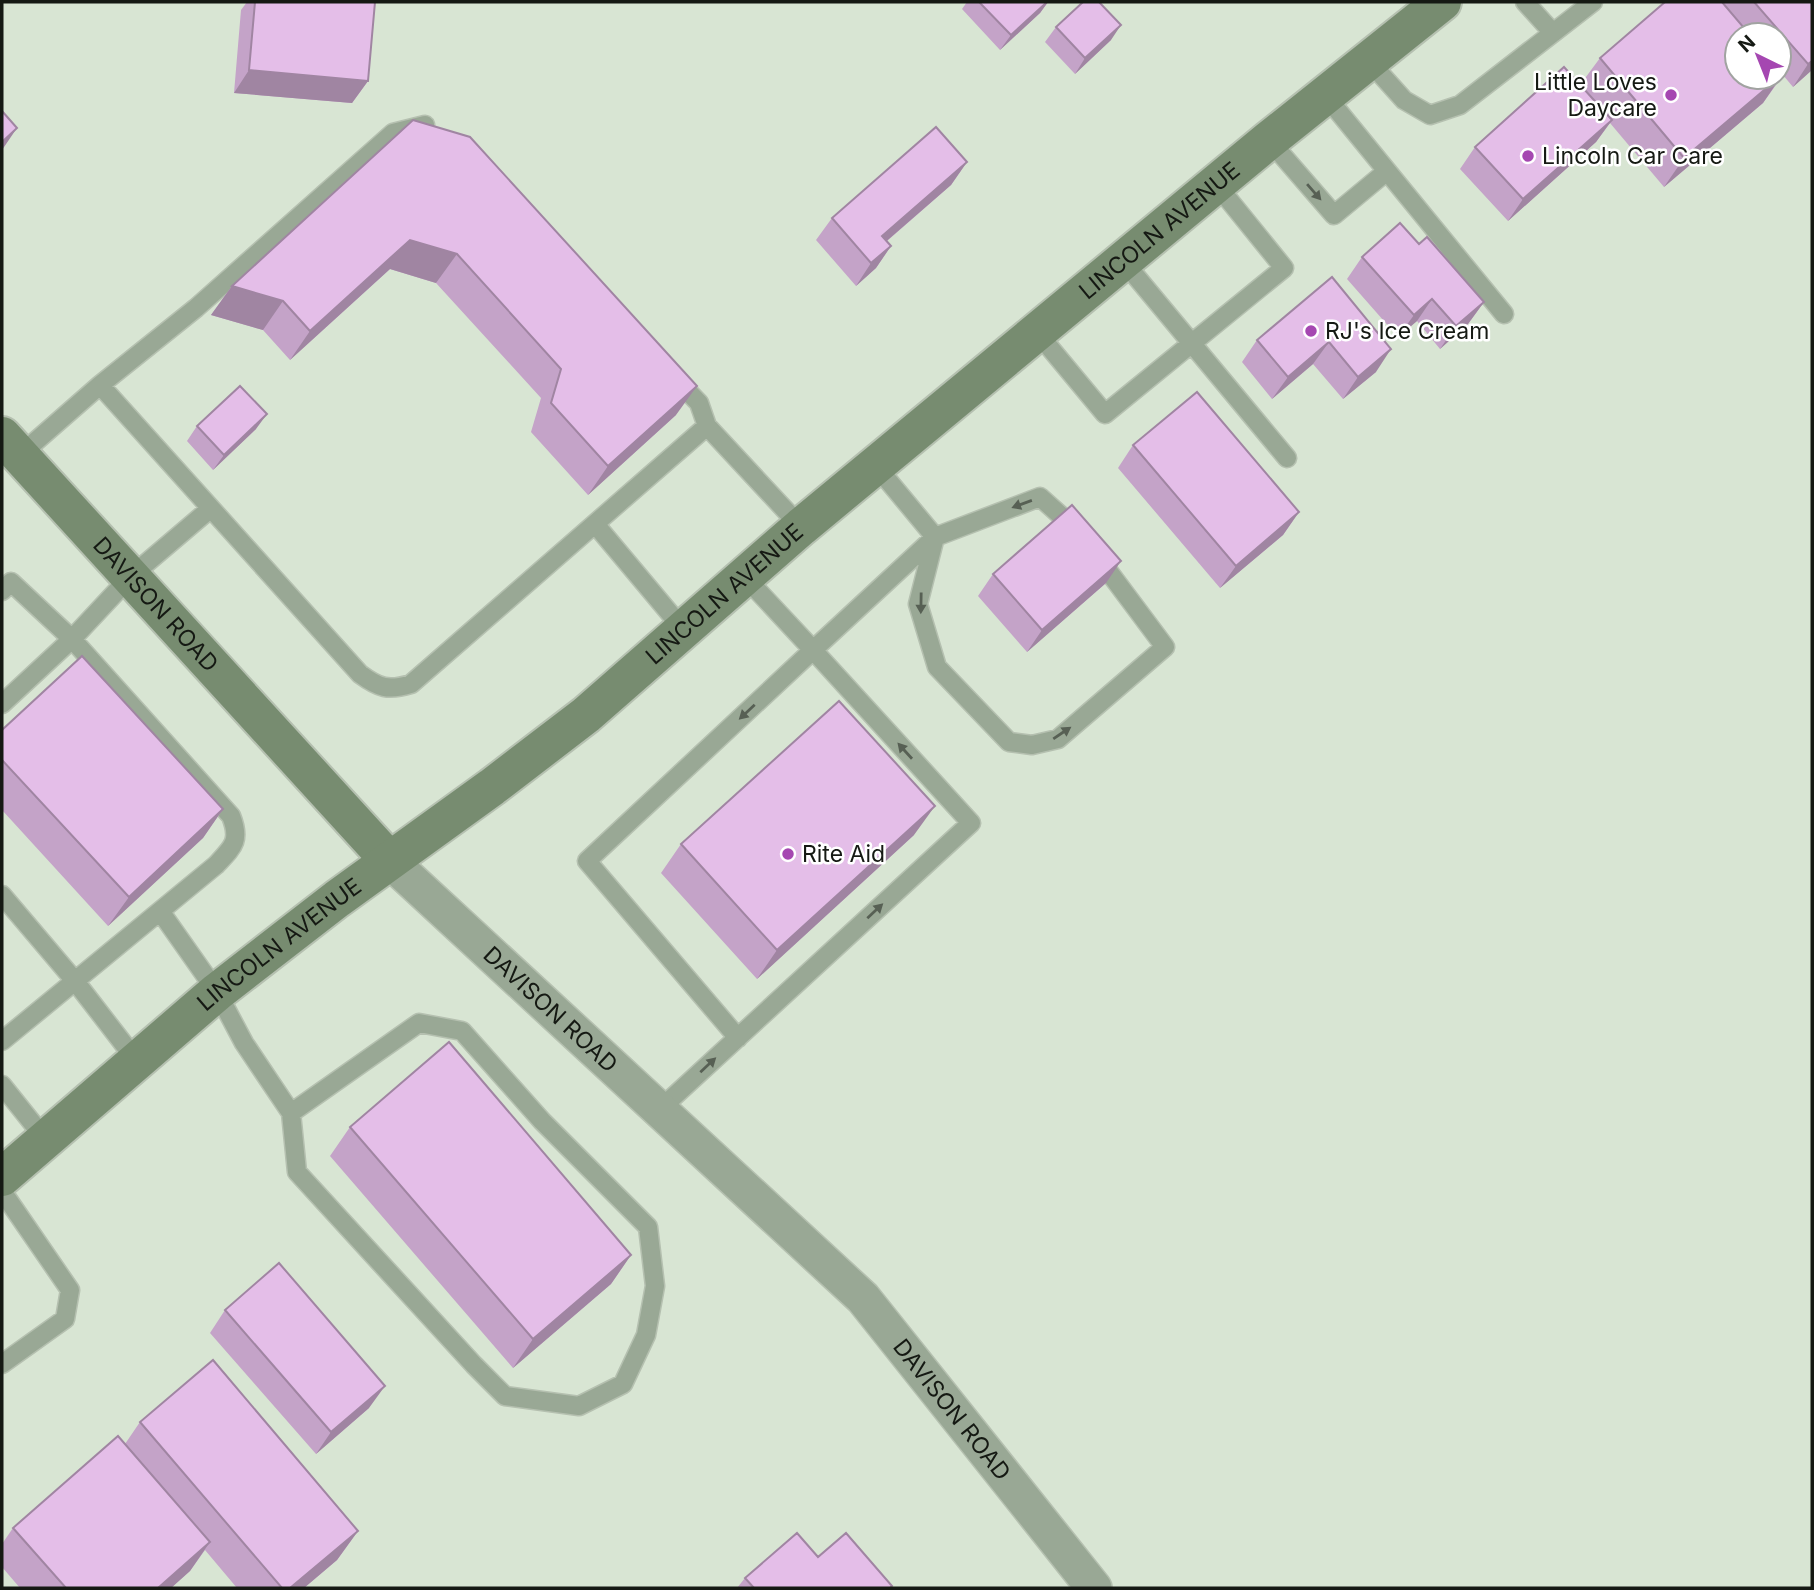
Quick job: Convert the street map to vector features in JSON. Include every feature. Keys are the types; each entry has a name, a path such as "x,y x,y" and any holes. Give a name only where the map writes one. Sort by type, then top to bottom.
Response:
{"street":[{"name":"LINCOLN AVENUE","path":"2,1177 217,992 388,860 492,787 586,715 801,527 1036,331 1442,2"},
{"name":"DAVISON ROAD","path":"11,446 388,860 863,1298 1092,1587"}],"lane":[{"path":"1525,2 1553,33"},
{"path":"1368,60 1404,100 1430,115 1460,105 1593,2"},
{"path":"1325,95 1504,314"},
{"path":"11,446 100,385 196,308 393,133 423,124 446,132"},
{"path":"1269,140 1334,215 1387,171"},
{"path":"1036,331 1105,414 1284,268 1216,184"},
{"path":"1124,262 1287,458"},
{"path":"661,362 699,403 707,426 801,527"},
{"path":"100,385 360,674 375,685 394,689 411,684 707,426"},
{"path":"876,466 935,537"},
{"path":"738,1038 587,861 935,537 1040,497 1080,534 1165,647 1058,739 1032,746 1009,742 937,667 918,604 935,537"},
{"path":"2,704 72,639 130,577 211,509"},
{"path":"595,524 683,629"},
{"path":"658,1111 971,823 744,576"},
{"path":"2,591 11,582 72,639 231,816 237,831 233,848 216,865 2,1041"},
{"path":"2,895 75,981 136,1060"},
{"path":"160,911 217,992 244,1043 291,1113 297,1172 505,1396 579,1406 623,1384 646,1335 655,1286 648,1227 542,1121 461,1031 419,1023 291,1113"},
{"path":"2,1085 46,1140"},
{"path":"2,1191 70,1290 65,1319 2,1364"}],"building":[{"path":"255,2 375,2 368,81 249,70"},
{"path":"979,2 1047,2 1011,35"},
{"path":"1083,2 1099,2 1121,25 1085,58 1056,27"},
{"name":"Little Loves Daycare","path":"1665,2 1722,2 1738,21 1723,21 1723,91 1763,91 1684,158 1600,58"},
{"path":"1754,2 1812,2 1812,61 1808,64 1793,47 1793,21 1771,21"},
{"name":"Lincoln Car Care","path":"1564,67 1612,120 1523,199 1475,147"},
{"path":"2,111 17,128 2,142"},
{"path":"413,120 470,137 697,386 608,466 551,403 561,369 457,254 410,240 310,331 283,301 232,286"},
{"path":"936,127 967,162 882,236 891,246 871,263 832,218"},
{"path":"1400,223 1419,244 1427,237 1484,302 1456,326 1432,299 1414,315 1362,257"},
{"path":"1332,277 1391,349 1358,377 1329,342 1288,377 1257,340"},
{"path":"240,386 267,414 224,455 197,426"},
{"path":"1197,392 1299,512 1236,566 1133,445"},
{"path":"1072,505 1121,561 1042,630 993,574"},
{"path":"82,656 223,809 129,897 2,760 2,730"},
{"name":"Rite Aid","path":"839,701 935,806 777,950 681,844"},
{"path":"449,1042 631,1255 533,1339 350,1127"},
{"path":"279,1263 385,1386 331,1432 225,1310"},
{"path":"213,1360 358,1531 290,1588 282,1588 140,1422"},
{"path":"118,1436 210,1542 158,1588 66,1588 13,1528"},
{"path":"797,1533 818,1557 846,1533 892,1586 754,1588 745,1578"}],"place":[{"name":"Little Loves Daycare","path":"1671,95"},
{"name":"Lincoln Car Care","path":"1528,156"},
{"name":"RJ's Ice Cream","path":"1311,331"},
{"name":"Rite Aid","path":"788,854"}]}
